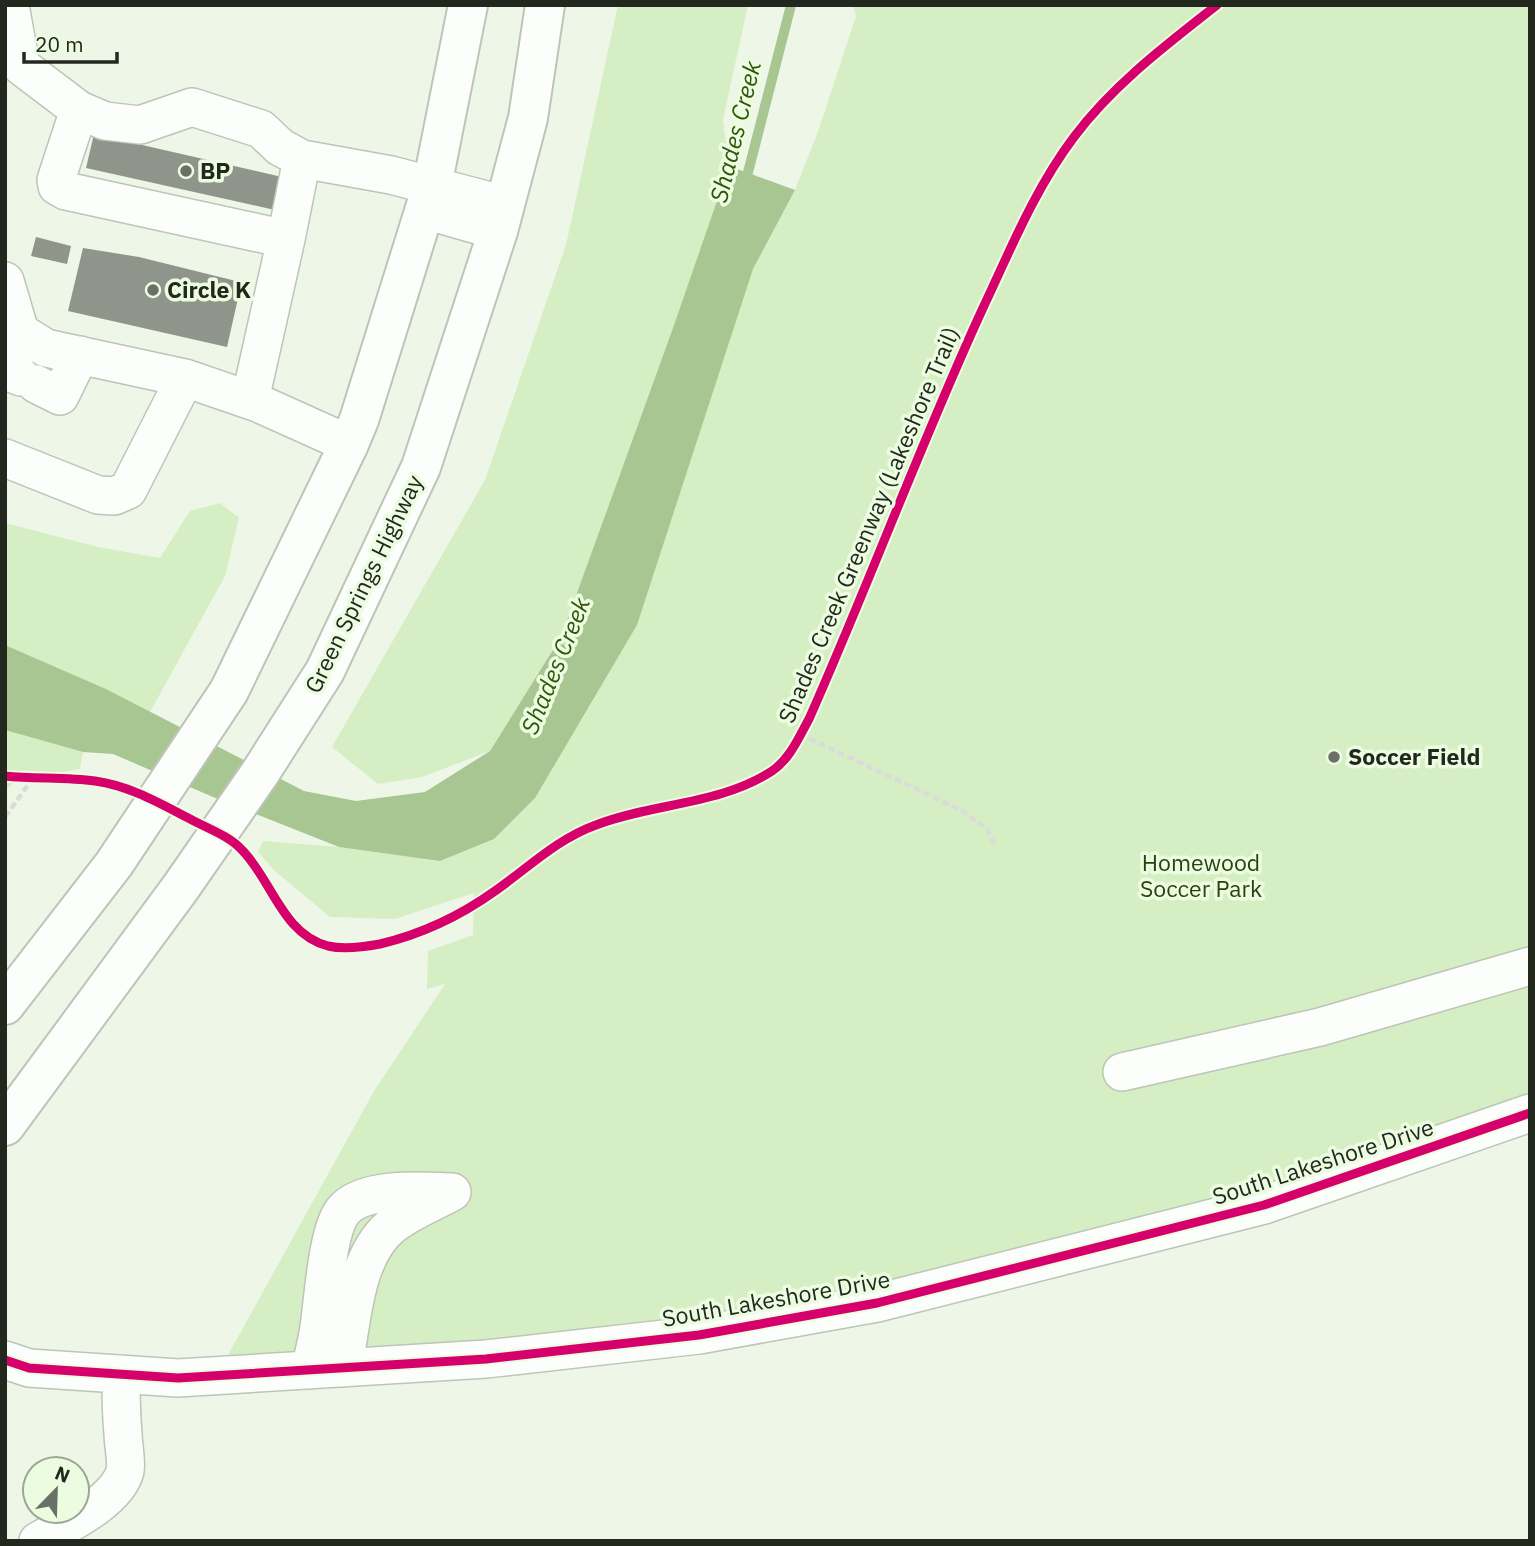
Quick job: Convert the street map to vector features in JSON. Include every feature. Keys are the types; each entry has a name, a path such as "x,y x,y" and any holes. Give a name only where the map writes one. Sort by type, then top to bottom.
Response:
{"main road":[{"path":"5,1005 114,864 219,706 239,672 349,444 359,420 428,198 468,5"},
{"name":"Green Springs Highway","path":"5,1126 181,887 260,773 325,671 421,467 502,218 528,118 545,5"}],"street":[{"path":"10,5 13,68 79,110 106,121 140,125 192,107 261,129 280,147 302,159 391,175 428,198 502,218"},
{"path":"79,110 56,180 57,186 66,191 286,239"},
{"path":"250,400 302,159"},
{"path":"5,281 20,332 11,373 60,396 80,355"},
{"path":"20,332 46,348 185,378 250,400 349,444"},
{"path":"5,458 98,495 114,496 128,490 185,378"},
{"path":"1122,1072 1320,1027 1530,966"},
{"name":"South Lakeshore Drive","path":"5,1360 29,1368 178,1378 486,1359 686,1336 877,1303 1264,1205 1530,1114"},
{"path":"403,1190 452,1192 390,1227 373,1247 362,1267 326,1369 332,1240 343,1210 360,1200 403,1190"},
{"path":"38,1541 86,1513 110,1494 121,1481 125,1468 121,1374"}],"path":[{"path":"800,735 961,810 986,829 996,848"},
{"path":"19,777 44,779"},
{"path":"5,817 33,778"}],"green space":[{"path":"618,5 748,5 723,120 729,166 561,637 490,751 422,777 378,784 332,747 485,480 566,245"},
{"name":"Homewood Soccer Park","path":"853,5 1530,5 1530,1112 919,1293 217,1375 374,1091 445,984 427,989 428,951 473,935 474,893 395,919 330,917 275,871 258,852 263,841 339,847 440,861 494,839 753,269 795,190 819,129 856,16"},
{"path":"220,503 239,518 225,576 150,712 106,689 5,645 5,523 98,547 160,558 190,511"},
{"path":"5,730 83,752 80,769 16,780 5,792"}],"water":[{"path":"729,166 795,190 753,269 637,625 535,798 494,839 440,861 339,847 113,754 83,752 5,730 5,645 106,689 304,791 356,801 425,792 490,751 561,637"}],"building":[{"path":"94,134 282,177 275,210 86,168"},
{"path":"36,237 71,246 67,264 31,256"},
{"path":"83,248 139,257 236,281 235,284 241,285 227,347 68,311"}],"waterway":[{"name":"Shades Creek","path":"745,184 791,5"}],"cycle path":[{"name":"Shades Creek Greenway (Lakeshore Trail)","path":"5,776 108,783 157,802 237,845 262,876 288,918 312,940 328,946 348,948 396,940 454,916 495,891 568,838 596,825 731,791 772,771 789,754 809,719 959,361 1013,243 1047,178 1074,137 1106,100 1141,66 1217,5"},
{"path":"5,1360 29,1368 178,1378 486,1359 699,1335 877,1303 1264,1205 1530,1113"}],"place":[{"name":"BP","path":"186,171"},
{"name":"Circle K","path":"153,290"},
{"name":"Soccer Field","path":"1334,757"}]}
